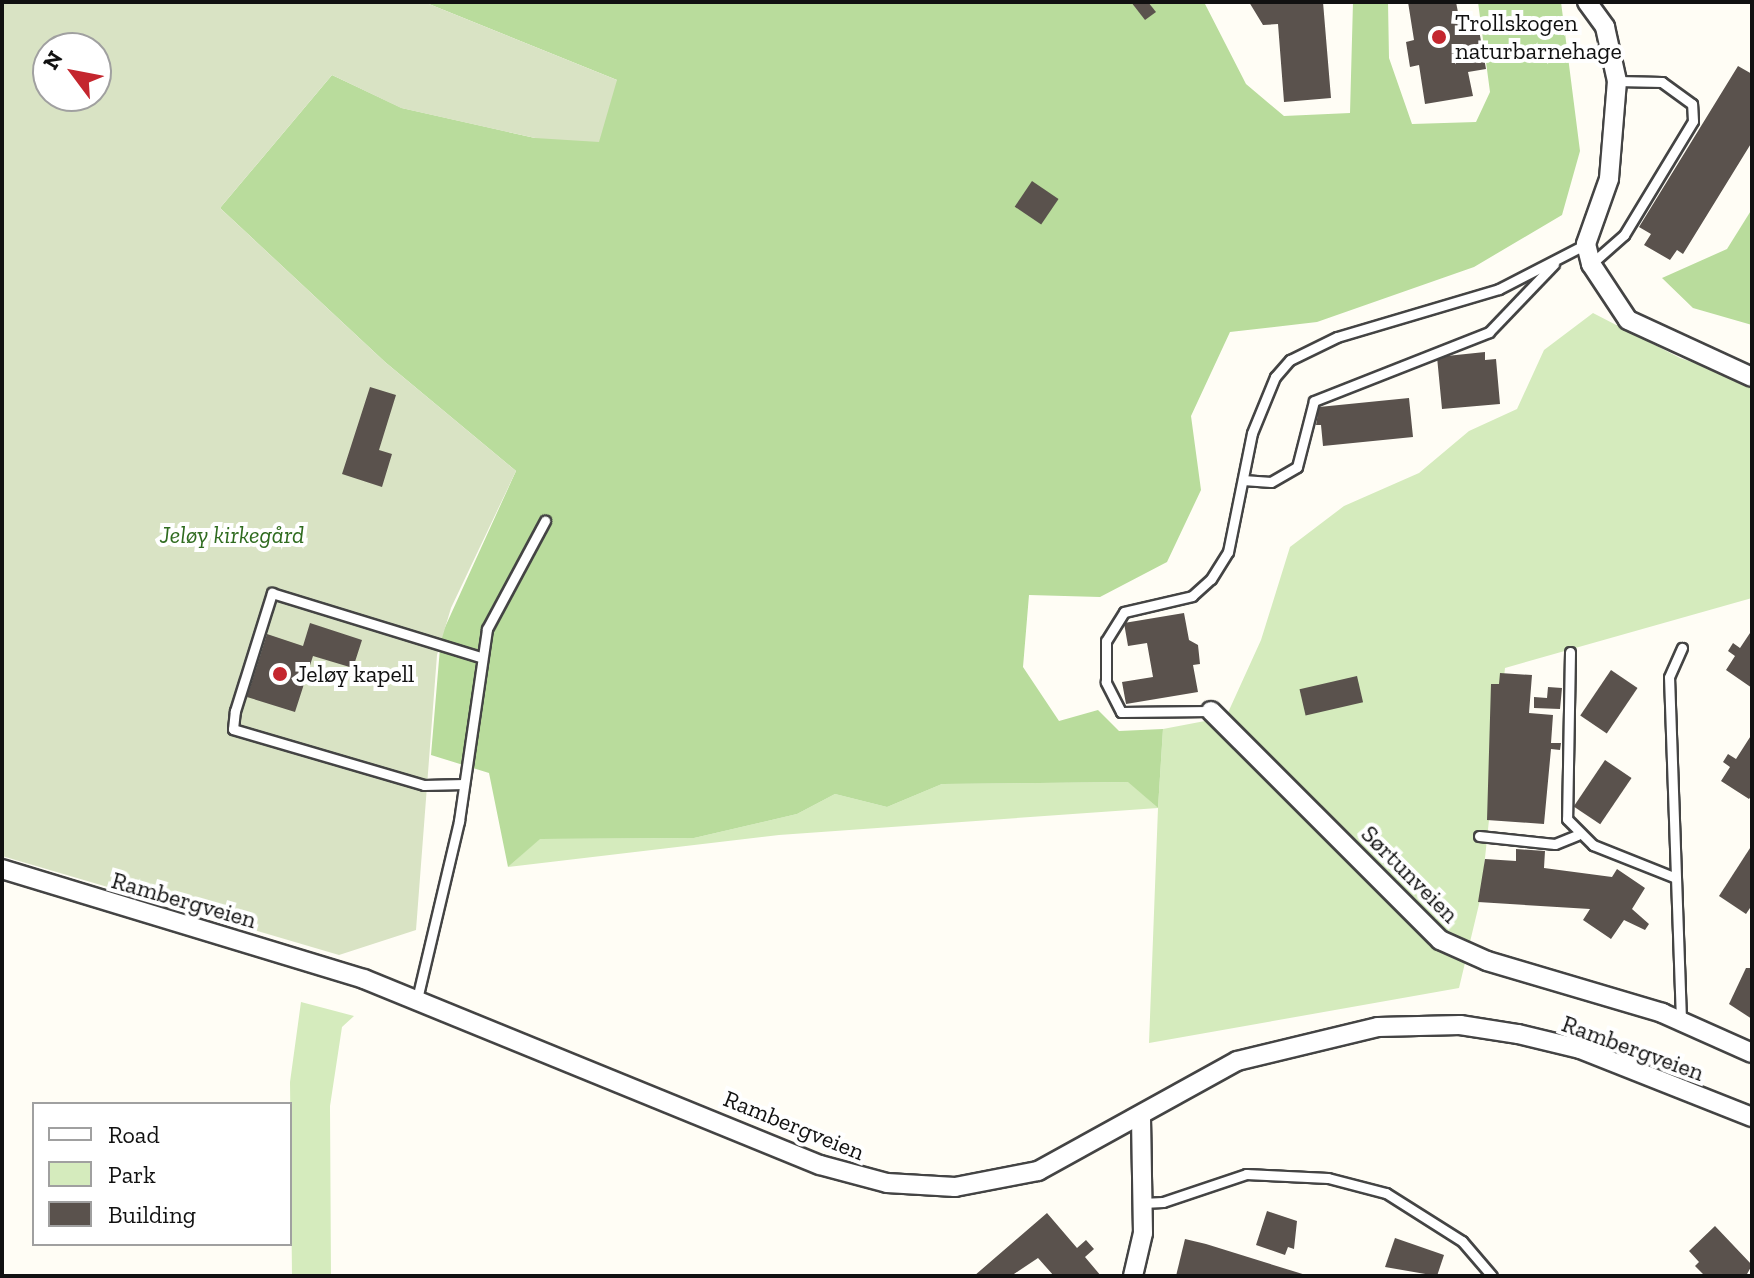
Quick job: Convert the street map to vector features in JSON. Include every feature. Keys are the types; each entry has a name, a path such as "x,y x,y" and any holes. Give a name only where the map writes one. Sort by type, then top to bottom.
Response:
{"street":[{"path":"1587,2 1605,27 1617,81 1609,179 1586,244 1591,264 1628,320 1752,377"},
{"name":"Sørtunveien","path":"1211,711 1440,940 1487,961 1681,1020 1752,1053"},
{"name":"Rambergveien","path":"2,869 417,999 820,1165 887,1183 955,1187 1019,1177 1063,1161 1212,1073 1290,1044 1378,1027 1460,1025 1580,1049 1752,1117"},
{"path":"1133,1276 1143,1233 1141,1115"}],"lane":[{"path":"1591,264 1624,235 1693,121 1692,104 1662,82 1617,81"},
{"path":"1211,711 1121,712 1106,682 1106,641 1110,626 1124,612 1203,588 1228,552 1263,395 1290,360 1337,337 1499,289 1554,264 1586,244"},
{"path":"1243,480 1271,482 1297,467 1314,401 1489,332 1554,264"},
{"path":"417,999 434,947 464,784 480,657 487,629 545,521"},
{"path":"464,784 424,785 233,729 235,711 272,593 480,657"},
{"path":"1681,1020 1669,677 1682,648"},
{"path":"1570,652 1563,799 1577,835 1676,878"},
{"path":"1479,836 1555,844 1577,835"},
{"path":"1141,1203 1163,1202 1246,1174 1328,1178 1386,1193 1471,1248 1492,1276"}],"green space":[{"name":"Jeløy kirkegård","path":"2,2 424,2 617,80 599,142 535,138 401,108 332,75 220,208 385,362 516,471 451,608 437,655 416,930 339,955 2,856"},
{"path":"424,2 1204,2 1246,84 1284,116 1350,113 1353,2 1388,2 1389,58 1412,124 1476,122 1490,92 1478,2 1561,2 1580,151 1562,215 1474,267 1317,322 1230,332 1191,416 1201,490 1167,562 1100,597 1029,595 1023,667 1059,721 1098,710 1119,731 1163,729 1158,808 1128,782 942,784 887,807 835,794 797,814 694,838 540,839 508,867 489,773 431,755 441,636 516,471 385,362 220,208 332,75 402,108 535,138 617,80"},
{"path":"1752,209 1752,325 1693,308 1662,278 1727,249"},
{"path":"1593,313 1680,358 1752,382 1752,598 1505,668 1481,896 1459,988 1149,1043 1163,729 1226,717 1261,640 1290,547 1344,506 1419,473 1469,431 1517,409 1544,350"},
{"path":"1129,782 1158,808 779,835 508,867 539,839 694,838 797,814 835,794 887,807 942,784"},
{"path":"301,1002 354,1016 342,1027 330,1106 331,1276 292,1276 290,1082"}],"building":[{"path":"1131,2 1148,2 1156,12 1145,20"},
{"path":"1249,2 1323,2 1331,98 1284,102 1278,24 1263,25"},
{"path":"1408,2 1456,2 1462,33 1479,30 1486,69 1468,72 1473,96 1425,104 1419,65 1410,67 1406,42 1414,40"},
{"path":"1738,66 1752,74 1752,142 1683,254 1677,250 1670,260 1644,245 1651,234 1639,227"},
{"path":"1032,181 1059,199 1041,225 1015,207"},
{"path":"1485,352 1485,360 1496,359 1500,404 1442,409 1437,357"},
{"path":"370,387 396,395 379,450 392,454 382,487 342,474"},
{"path":"1409,398 1413,437 1323,446 1321,425 1316,425 1319,407"},
{"path":"1184,613 1189,640 1198,645 1200,664 1193,665 1198,692 1126,704 1122,682 1153,677 1147,643 1128,646 1124,623"},
{"name":"Jeløy kapell","path":"310,623 362,640 353,668 313,656 295,712 247,697 267,634 303,646"},
{"path":"1752,630 1752,688 1726,670 1735,656 1728,651 1733,643 1740,648"},
{"path":"1611,670 1638,688 1607,733 1580,716"},
{"path":"1500,673 1532,675 1529,713 1553,715 1551,743 1561,743 1560,750 1551,749 1544,824 1487,820 1491,684 1499,684"},
{"path":"1357,676 1363,702 1306,716 1300,689"},
{"path":"1548,687 1562,688 1560,709 1534,708 1534,697 1547,698"},
{"path":"1752,734 1752,795 1749,799 1721,781 1730,767 1723,762 1728,754 1736,759"},
{"path":"1605,760 1632,778 1600,824 1574,806"},
{"path":"1752,845 1752,905 1746,914 1719,896"},
{"path":"1516,849 1545,851 1544,868 1612,877 1617,869 1645,888 1632,909 1649,924 1645,930 1624,920 1611,939 1583,920 1590,909 1478,902 1485,859 1516,861"},
{"path":"1746,968 1752,968 1752,1019 1729,1004"},
{"path":"1267,1211 1297,1221 1294,1249 1288,1247 1285,1255 1256,1245"},
{"path":"1047,1213 1077,1248 1086,1240 1094,1249 1085,1257 1101,1276 1054,1276 1038,1258 1011,1276 974,1276"},
{"path":"1715,1226 1752,1265 1746,1276 1705,1276 1695,1266 1699,1262 1689,1251"},
{"path":"1395,1238 1444,1255 1437,1276 1385,1267"},
{"path":"1185,1239 1206,1244 1309,1276 1176,1276"}],"place":[{"name":"Trollskogen naturbarnehage","path":"1439,37"},
{"name":"Jeløy kapell","path":"280,674"}]}
